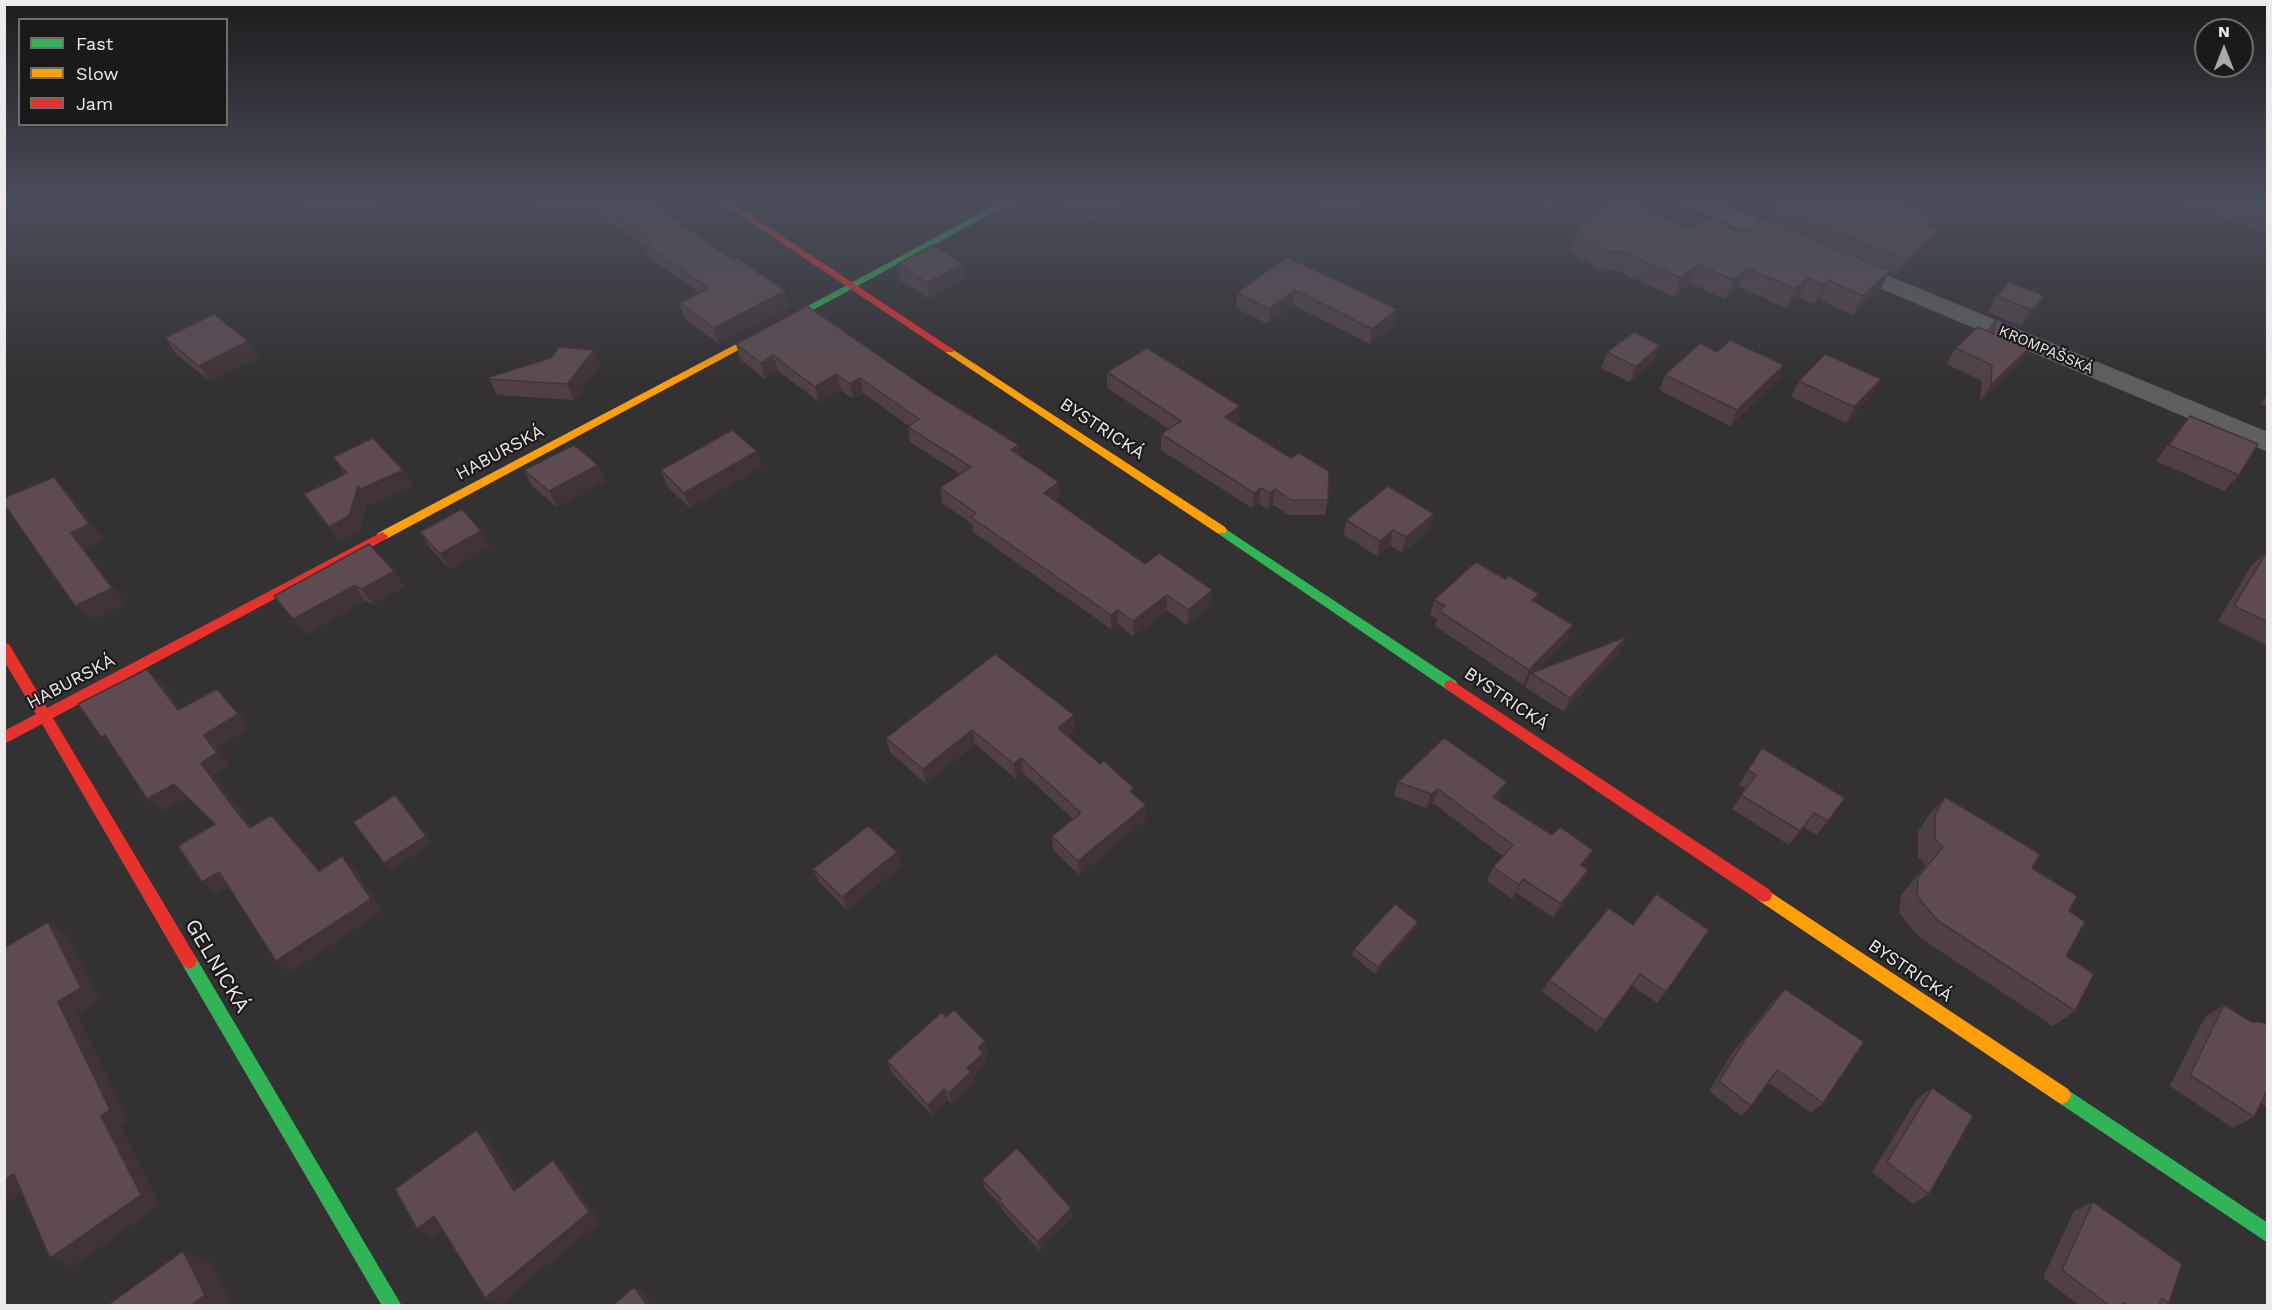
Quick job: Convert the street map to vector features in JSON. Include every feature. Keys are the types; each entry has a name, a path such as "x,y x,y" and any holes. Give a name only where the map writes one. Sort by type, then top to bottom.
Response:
{"street":[{"name":"BYSTRICKÁ","path":"814,261 1154,485 2268,1234"},
{"name":"HABURSKÁ","path":"4,738 901,261"},
{"name":"KROMPAŠSKÁ","path":"1837,261 2268,443"},
{"name":"GELNICKÁ","path":"4,648 393,1305"}],"building":[{"path":"669,261 742,261 785,291 714,328 680,303 709,288"},
{"path":"903,261 958,261 963,264 927,283 898,264"},
{"path":"1281,261 1296,261 1397,309 1372,329 1295,290 1269,309 1237,293"},
{"path":"1644,261 1866,261 1890,271 1863,296 1828,280 1824,285 1808,278 1795,289 1747,268 1733,280 1698,264 1681,278"},
{"path":"2009,282 2045,296 2031,310 1997,296"},
{"path":"807,306 929,390 1019,445 1011,450 1059,482 1044,493 1145,564 1159,553 1212,590 1188,610 1167,595 1133,621 1118,610 1111,615 971,517 976,513 940,488 971,467 908,427 919,419 860,378 850,384 837,374 815,387 773,355 761,363 736,344"},
{"path":"214,314 248,341 199,366 165,338"},
{"path":"1995,319 2015,327 2008,334 2033,344 1991,385 1992,365 1956,348 1978,327 1994,334"},
{"path":"1634,332 1660,345 1636,367 1607,352"},
{"path":"1730,340 1784,365 1737,410 1665,375 1700,343 1717,352"},
{"path":"559,347 594,350 567,384 489,379 489,377 551,358"},
{"path":"1147,348 1240,406 1225,417 1291,458 1299,453 1329,471 1328,500 1291,500 1275,489 1270,493 1261,488 1254,493 1161,434 1181,421 1107,372"},
{"path":"1825,354 1881,379 1854,407 1799,381"},
{"path":"2190,416 2258,444 2239,475 2169,445"},
{"path":"732,430 757,451 684,493 661,470"},
{"path":"373,438 403,470 361,489 358,486 349,516 329,527 304,494 347,473 333,457"},
{"path":"574,445 598,465 549,491 524,470"},
{"path":"54,477 89,524 71,533 112,588 75,606 4,504 4,498"},
{"path":"1388,486 1434,514 1406,537 1393,530 1380,541 1346,520"},
{"path":"462,509 481,531 440,554 420,532"},
{"path":"369,544 394,571 362,589 354,586 293,619 274,596"},
{"path":"2268,551 2268,622 2234,606"},
{"path":"1476,562 1505,579 1509,576 1539,594 1532,600 1573,625 1529,670 1439,611 1445,606 1434,600"},
{"path":"1626,637 1570,698 1531,673"},
{"path":"995,654 1074,715 1058,728 1100,764 1104,761 1134,788 1130,791 1146,805 1078,861 1052,836 1081,813 1021,758 1014,764 972,730 923,769 886,738"},
{"path":"147,669 178,710 217,689 238,714 204,735 217,753 201,763 250,828 271,815 319,871 342,856 371,899 276,961 219,872 202,882 178,846 215,824 174,784 147,799 105,735 101,737 78,704"},
{"path":"1444,738 1507,782 1493,797 1552,835 1560,827 1593,850 1581,865 1588,870 1561,904 1523,879 1519,885 1493,867 1513,845 1438,789 1431,794 1398,782"},
{"path":"1762,748 1845,798 1828,821 1814,813 1800,831 1741,795 1756,775 1748,770"},
{"path":"395,795 426,836 384,863 353,822"},
{"path":"1945,797 2040,854 2032,868 2077,896 2069,911 2085,922 2066,956 2094,974 2075,1011 1937,920 1917,896 1918,877 1943,847 1935,839 1935,814"},
{"path":"868,826 897,852 842,897 813,869"},
{"path":"1656,894 1709,930 1666,992 1640,974 1605,1021 1549,980 1609,908 1633,925"},
{"path":"1395,904 1418,922 1378,967 1354,949"},
{"path":"48,922 81,988 58,1002 110,1110 101,1116 141,1195 50,1258 14,1174 4,1180 4,948"},
{"path":"1785,989 1864,1042 1823,1103 1777,1070 1751,1106 1719,1081 1744,1041"},
{"path":"2224,1005 2252,1022 2262,1022 2268,1026 2268,1089 2254,1117 2190,1075"},
{"path":"954,1010 985,1041 978,1048 983,1053 967,1068 971,1072 949,1093 944,1089 928,1105 887,1061 942,1012 946,1017"},
{"path":"1932,1088 1973,1116 1929,1194 1887,1162"},
{"path":"477,1130 514,1191 553,1160 589,1212 485,1298 434,1216 417,1229 395,1189"},
{"path":"1017,1148 1071,1208 1038,1242 982,1180"},
{"path":"2093,1202 2182,1264 2169,1303 2162,1298 2159,1305 2124,1303 2123,1305 2109,1305 2062,1270"},
{"path":"183,1251 205,1295 191,1305 108,1305"},
{"path":"634,1287 647,1305 613,1305"}],"traffic: fast":[{"path":"742,344 898,261"},
{"path":"1221,530 1451,685"},
{"path":"189,961 393,1306"},
{"path":"2062,1095 2268,1234"}],"traffic: slow":[{"path":"382,536 742,344"},
{"path":"949,350 1221,530"},
{"path":"1764,895 2062,1095"}],"traffic: jam":[{"path":"814,261 949,350"},
{"path":"4,738 382,536"},
{"path":"4,648 189,961"},
{"path":"1451,685 1764,895"}]}
